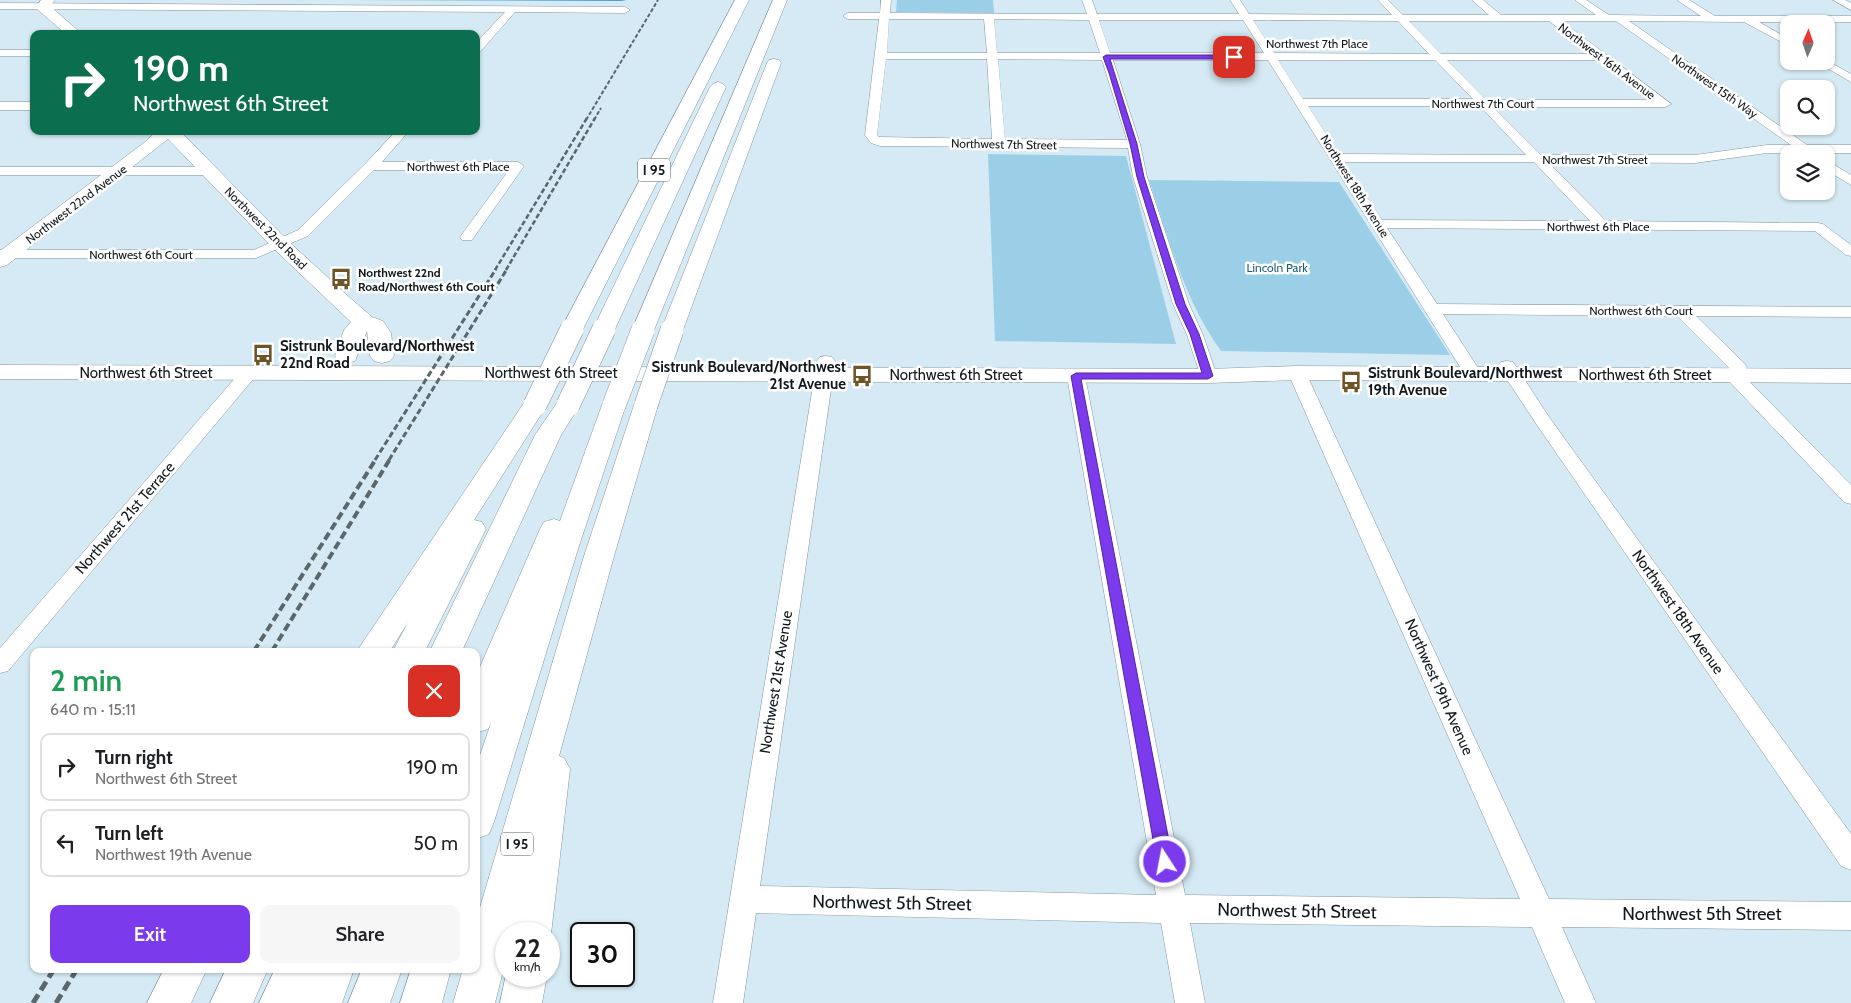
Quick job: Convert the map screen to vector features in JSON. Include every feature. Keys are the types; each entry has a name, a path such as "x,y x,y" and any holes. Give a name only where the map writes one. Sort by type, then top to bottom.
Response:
{"main road":[{"path":"462,648 558,435 568,405 760,0"},
{"path":"480,810 598,448 643,330 780,0"},
{"path":"46,4 70,30"},
{"name":"I 95","path":"411,648 739,4"},
{"name":"I 95","path":"474,1003 599,556 646,406 672,330 781,46"},
{"name":"Northwest 22nd Avenue","path":"3,257 168,135"},
{"name":"Northwest 22nd Road","path":"173,135 280,244 364,322 375,326 380,333 382,356"},
{"path":"347,356 355,330 364,322"},
{"name":"Northwest 6th Street","path":"0,356 382,356 824,367 1076,376 1206,370 1736,371 1851,368"},
{"name":"Northwest 6th Street","path":"0,372 249,373 824,367 1073,361 1206,370 1297,372 1470,370"},
{"name":"Northwest 6th Street","path":"1736,371 1851,376"},
{"path":"375,648 535,405"},
{"path":"447,648 548,435 568,405"},
{"path":"480,709 552,533 598,448"},
{"path":"533,922 563,686"},
{"path":"168,1003 186,973"},
{"path":"232,1003 246,973"},
{"path":"280,1003 294,973"},
{"path":"321,1003 332,973"},
{"path":"369,1003 380,973"},
{"path":"421,1003 430,973"},
{"path":"521,1003 524,987"}],"street":[{"path":"881,56 886,0"},
{"path":"1087,0 1134,144 1140,177 1181,304 1195,334 1206,370"},
{"name":"Northwest 18th Avenue","path":"1235,0 1302,102 1470,370"},
{"path":"1383,0 1539,158 1603,226"},
{"path":"1477,0 1497,17"},
{"path":"1580,0 1606,18"},
{"path":"1682,0 1712,18"},
{"path":"1838,0 1851,6"},
{"path":"0,6 46,4 625,10"},
{"path":"480,46 513,9"},
{"path":"848,16 989,16 1006,12 1092,17 1851,19"},
{"path":"989,16 1000,144"},
{"name":"Northwest 16th Avenue","path":"1550,18 1665,104"},
{"name":"Northwest 15th Way","path":"1618,18 1800,145"},
{"path":"1747,18 1780,38"},
{"path":"0,53 30,53"},
{"name":"Northwest 7th Place","path":"881,56 1602,57"},
{"name":"Northwest 7th Street","path":"881,56 871,135 880,142 1134,144"},
{"path":"1835,70 1851,79"},
{"name":"Northwest 7th Court","path":"1302,102 1665,104"},
{"path":"0,106 30,106"},
{"path":"280,244 303,233 371,166 399,135"},
{"name":"Northwest 7th Street","path":"1337,158 1695,159 1767,149 1780,150"},
{"name":"Northwest 7th Street","path":"1835,150 1851,149"},
{"name":"Northwest 6th Place","path":"371,166 518,166 467,237"},
{"path":"1835,170 1851,181"},
{"path":"0,171 208,171"},
{"name":"Northwest 6th Place","path":"1378,224 1818,228 1851,252"},
{"name":"Northwest 6th Court","path":"3,257 256,254 280,244"},
{"name":"Northwest 6th Court","path":"1431,309 1851,312"},
{"path":"1681,310 1851,497"},
{"name":"Northwest 21st Avenue","path":"728,1003 824,367"},
{"name":"Northwest 18th Avenue","path":"1509,370 1851,857"},
{"name":"Northwest 19th Avenue","path":"1297,372 1581,1003"},
{"name":"Northwest 21st Terrace","path":"0,664 249,373"},
{"path":"1076,376 1190,1003"},
{"name":"Northwest 5th Street","path":"743,899 1174,909 1851,916"}],"green space":[{"path":"897,0 993,0 994,13 896,12"},
{"path":"988,154 1126,156 1176,344 995,341"},
{"name":"Lincoln Park","path":"1149,180 1339,182 1450,355 1221,351 1208,331 1187,290"}],"shaded area":[{"path":"352,0 627,0 621,1"}],"railway":[{"path":"586,120 658,0"},
{"path":"594,120 601,108"},
{"path":"495,270 587,118"},
{"path":"506,270 595,118"},
{"path":"375,460 496,269"},
{"path":"389,460 507,269"},
{"path":"256,648 376,459"},
{"path":"274,648 390,459"},
{"path":"33,1003 52,973"},
{"path":"56,1003 75,973"}],"place":[{"name":"Northwest 22nd Road/Northwest 6th Court","path":"341,279"},
{"name":"Sistrunk Boulevard/Northwest 22nd Road","path":"263,355"},
{"name":"Sistrunk Boulevard/Northwest 21st Avenue","path":"862,376"},
{"name":"Sistrunk Boulevard/Northwest 19th Avenue","path":"1351,382"}],"route":[{"path":"1165,862 1076,376 1208,376 1195,334 1181,304 1140,177 1134,144 1106,57 1234,57"}]}
